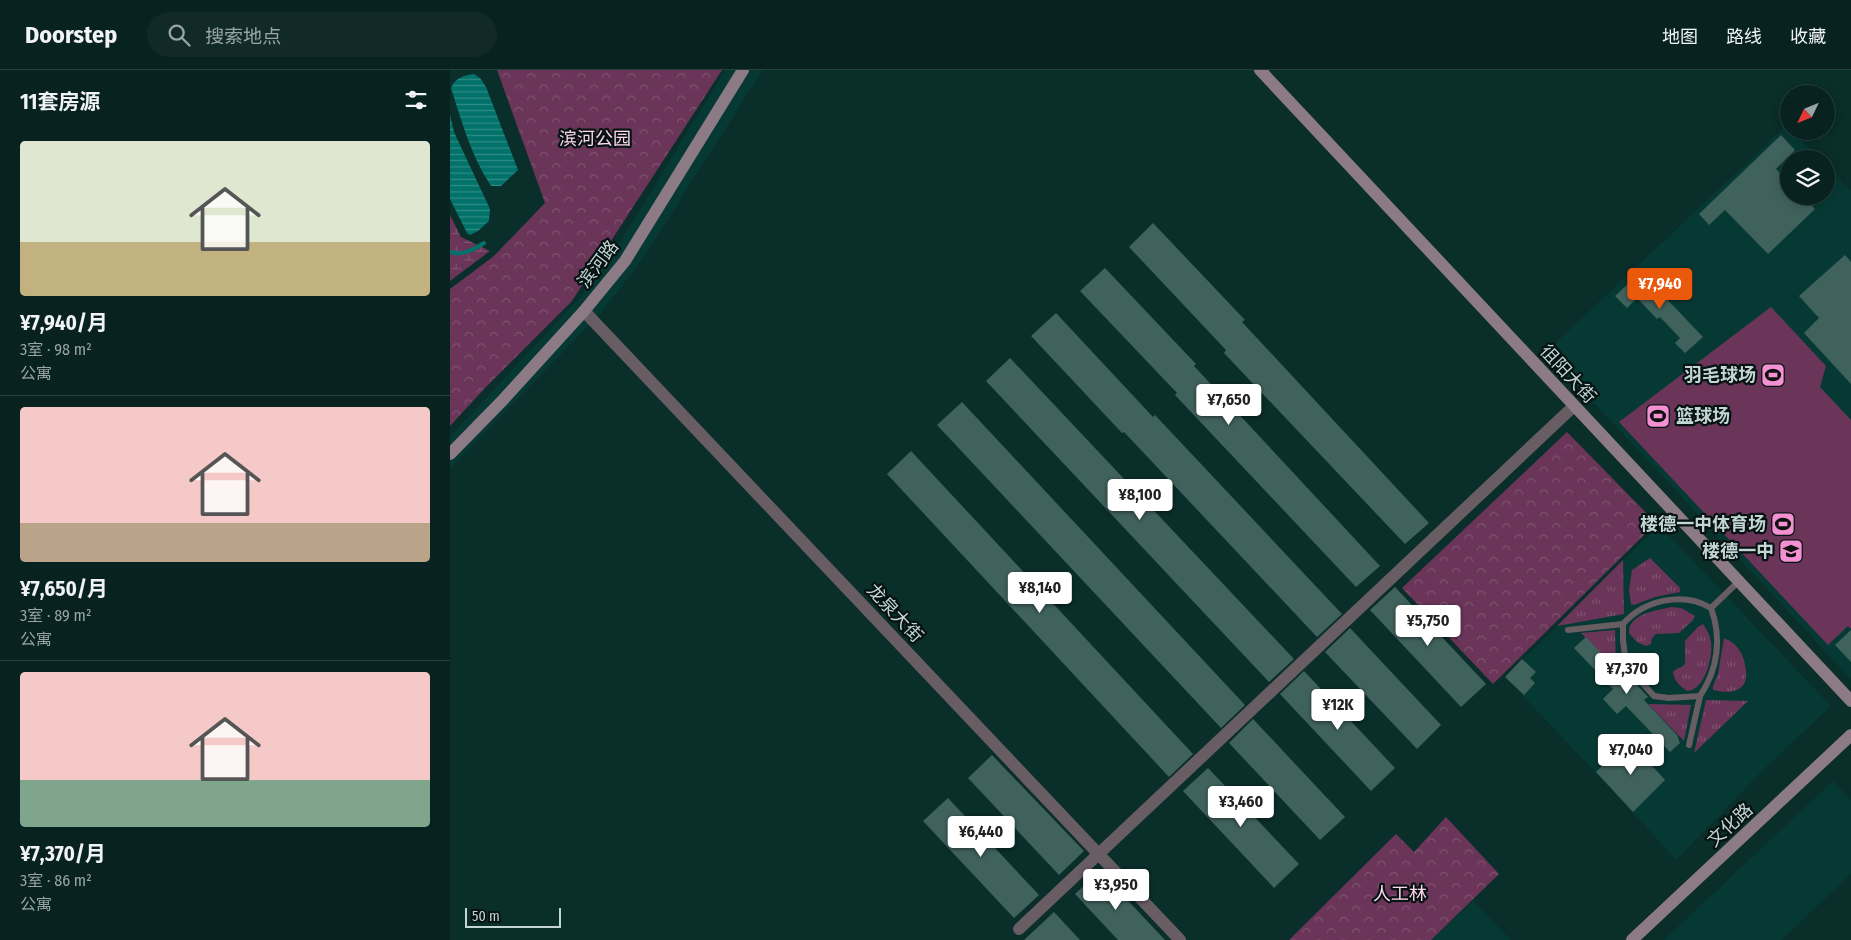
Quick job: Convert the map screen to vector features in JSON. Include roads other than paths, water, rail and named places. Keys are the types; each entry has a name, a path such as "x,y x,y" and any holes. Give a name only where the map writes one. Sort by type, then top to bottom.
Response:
{"street":[{"name":"滨河路","path":"450,454 502,401 584,311 625,261 743,70"},
{"name":"徂阳大街","path":"1260,70 1851,701"},
{"name":"龙泉大街","path":"584,311 1180,940"},
{"path":"1019,929 1574,406"},
{"name":"文化路","path":"1632,940 1851,735"}],"lane":[{"path":"1711,608 1739,580"},
{"path":"1689,745 1700,696 1706,687 1714,664 1718,639 1716,622 1711,608 1701,602 1686,598 1670,600 1632,613 1623,624 1626,665 1654,696 1669,698 1700,696"},
{"path":"1568,630 1623,624"}],"water":[{"path":"474,74 480,78 486,87 518,170 501,186 491,186 484,175 468,138 451,88 460,78"},
{"path":"450,115 454,132 490,209 489,221 478,231 470,235 467,233 450,199"}],"waterway":[{"path":"450,252 463,253 484,243"}],"place":[{"name":"羽毛球场","path":"1773,375"},
{"name":"篮球场","path":"1658,416"},
{"name":"楼德一中体育场","path":"1783,524"},
{"name":"楼德一中","path":"1791,551"}],"park label":[{"name":"滨河公园","path":"595,139"},
{"name":"人工林","path":"1400,894"}]}
